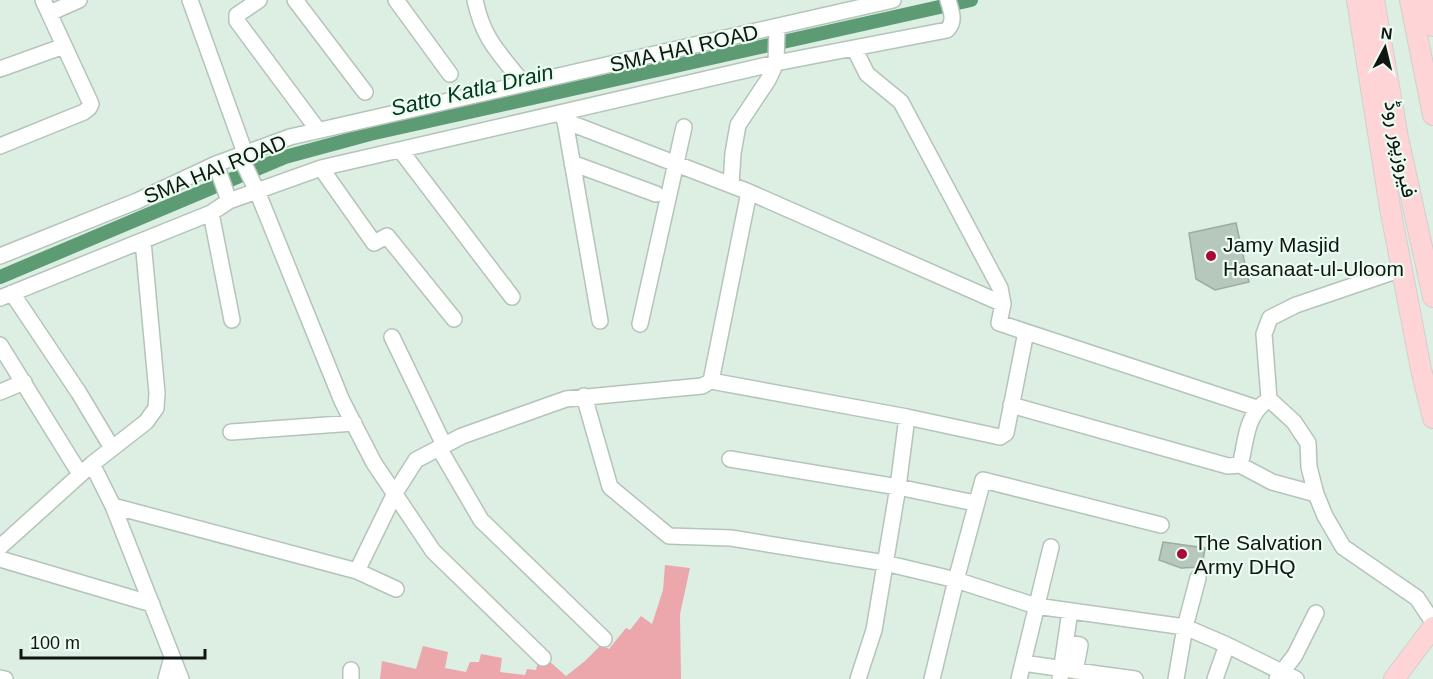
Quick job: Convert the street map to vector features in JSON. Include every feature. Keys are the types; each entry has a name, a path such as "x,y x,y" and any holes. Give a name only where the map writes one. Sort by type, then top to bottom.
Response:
{"main road":[{"path":"1357,0 1402,269 1433,418"},
{"name":"فیروزپور روڈ","path":"1374,0 1398,138 1433,297"},
{"name":"فیروزپور روڈ","path":"1410,0 1433,115"},
{"path":"1427,0 1433,26"},
{"path":"1394,679 1433,627"}],"street":[{"path":"0,146 89,108 90,99 46,6 79,0"},
{"path":"190,0 243,157 342,400 374,463 433,551 543,658"},
{"path":"259,0 237,15 237,21 318,130"},
{"path":"295,0 365,92"},
{"path":"396,0 450,74"},
{"path":"475,0 480,23 491,44 523,83"},
{"name":"SMA HAI ROAD","path":"0,256 290,137 523,83 777,32 863,3 893,0"},
{"path":"112,448 73,383 6,295 211,213 227,195 255,186 321,168 563,117 777,58 854,48 947,30 953,19 948,0"},
{"path":"731,185 738,125 768,80 777,58 777,32"},
{"path":"0,69 64,45"},
{"path":"854,48 867,74 901,102 1000,288 1004,304 999,323 1263,403 1294,422 1308,443 1316,494 1325,516 1343,547 1417,598 1433,622"},
{"path":"563,117 749,192 1004,304"},
{"path":"563,117 600,321"},
{"path":"640,324 684,127"},
{"path":"401,151 512,297"},
{"path":"572,163 656,195"},
{"path":"218,168 227,195"},
{"path":"321,168 374,243 387,236 454,319"},
{"path":"711,381 749,192"},
{"path":"211,213 232,320"},
{"path":"0,547 86,469 146,422 156,408 157,393 143,241"},
{"path":"1240,465 1249,424 1263,403 1264,334 1270,318 1296,304 1402,269"},
{"path":"357,571 395,493 416,460 462,436 566,399 702,386 711,381 907,417 1000,437 1006,433 1026,332"},
{"path":"392,337 442,446 481,520 604,639"},
{"path":"0,345 64,451 86,469 113,506 181,679"},
{"path":"0,392 24,382"},
{"path":"584,396 610,488 669,536 731,538 885,563 956,580 1036,606 1185,627 1227,645 1285,677 1316,613"},
{"path":"1011,405 1228,466 1240,465 1272,482 1316,494"},
{"path":"858,679 874,630 898,487 907,417"},
{"path":"231,432 354,423"},
{"path":"730,459 898,487 975,503"},
{"path":"932,679 975,503 983,480 1161,525"},
{"path":"113,506 357,571 396,589"},
{"path":"1019,679 1051,546"},
{"path":"0,558 152,604"},
{"path":"1176,679 1185,627 1198,578"},
{"path":"1066,673 1066,643 1070,611"},
{"path":"1215,679 1227,645"},
{"path":"166,679 172,657"},
{"path":"1023,663 1066,673 1135,679"},
{"path":"0,678 5,679"}],"shaded area":[{"path":"665,565 690,568 680,614 681,679 380,679 382,661 416,669 423,646 448,652 445,668 466,672 470,662 479,662 481,654 502,658 500,672 525,675 527,669 536,670 538,662 549,661 566,676 601,645 609,649 626,628 630,630 641,616 652,624 663,590"}],"building":[{"path":"1236,223 1249,282 1215,290 1196,279 1189,233"},
{"name":"The Salvation Army DHQ","path":"1163,542 1205,548 1202,567 1181,568 1159,560"}],"waterway":[{"name":"Satto Katla Drain","path":"0,277 285,157 370,134 971,0"}],"place":[{"name":"Jamy Masjid Hasanaat-ul-Uloom","path":"1211,256"},
{"name":"The Salvation Army DHQ","path":"1182,554"}]}
